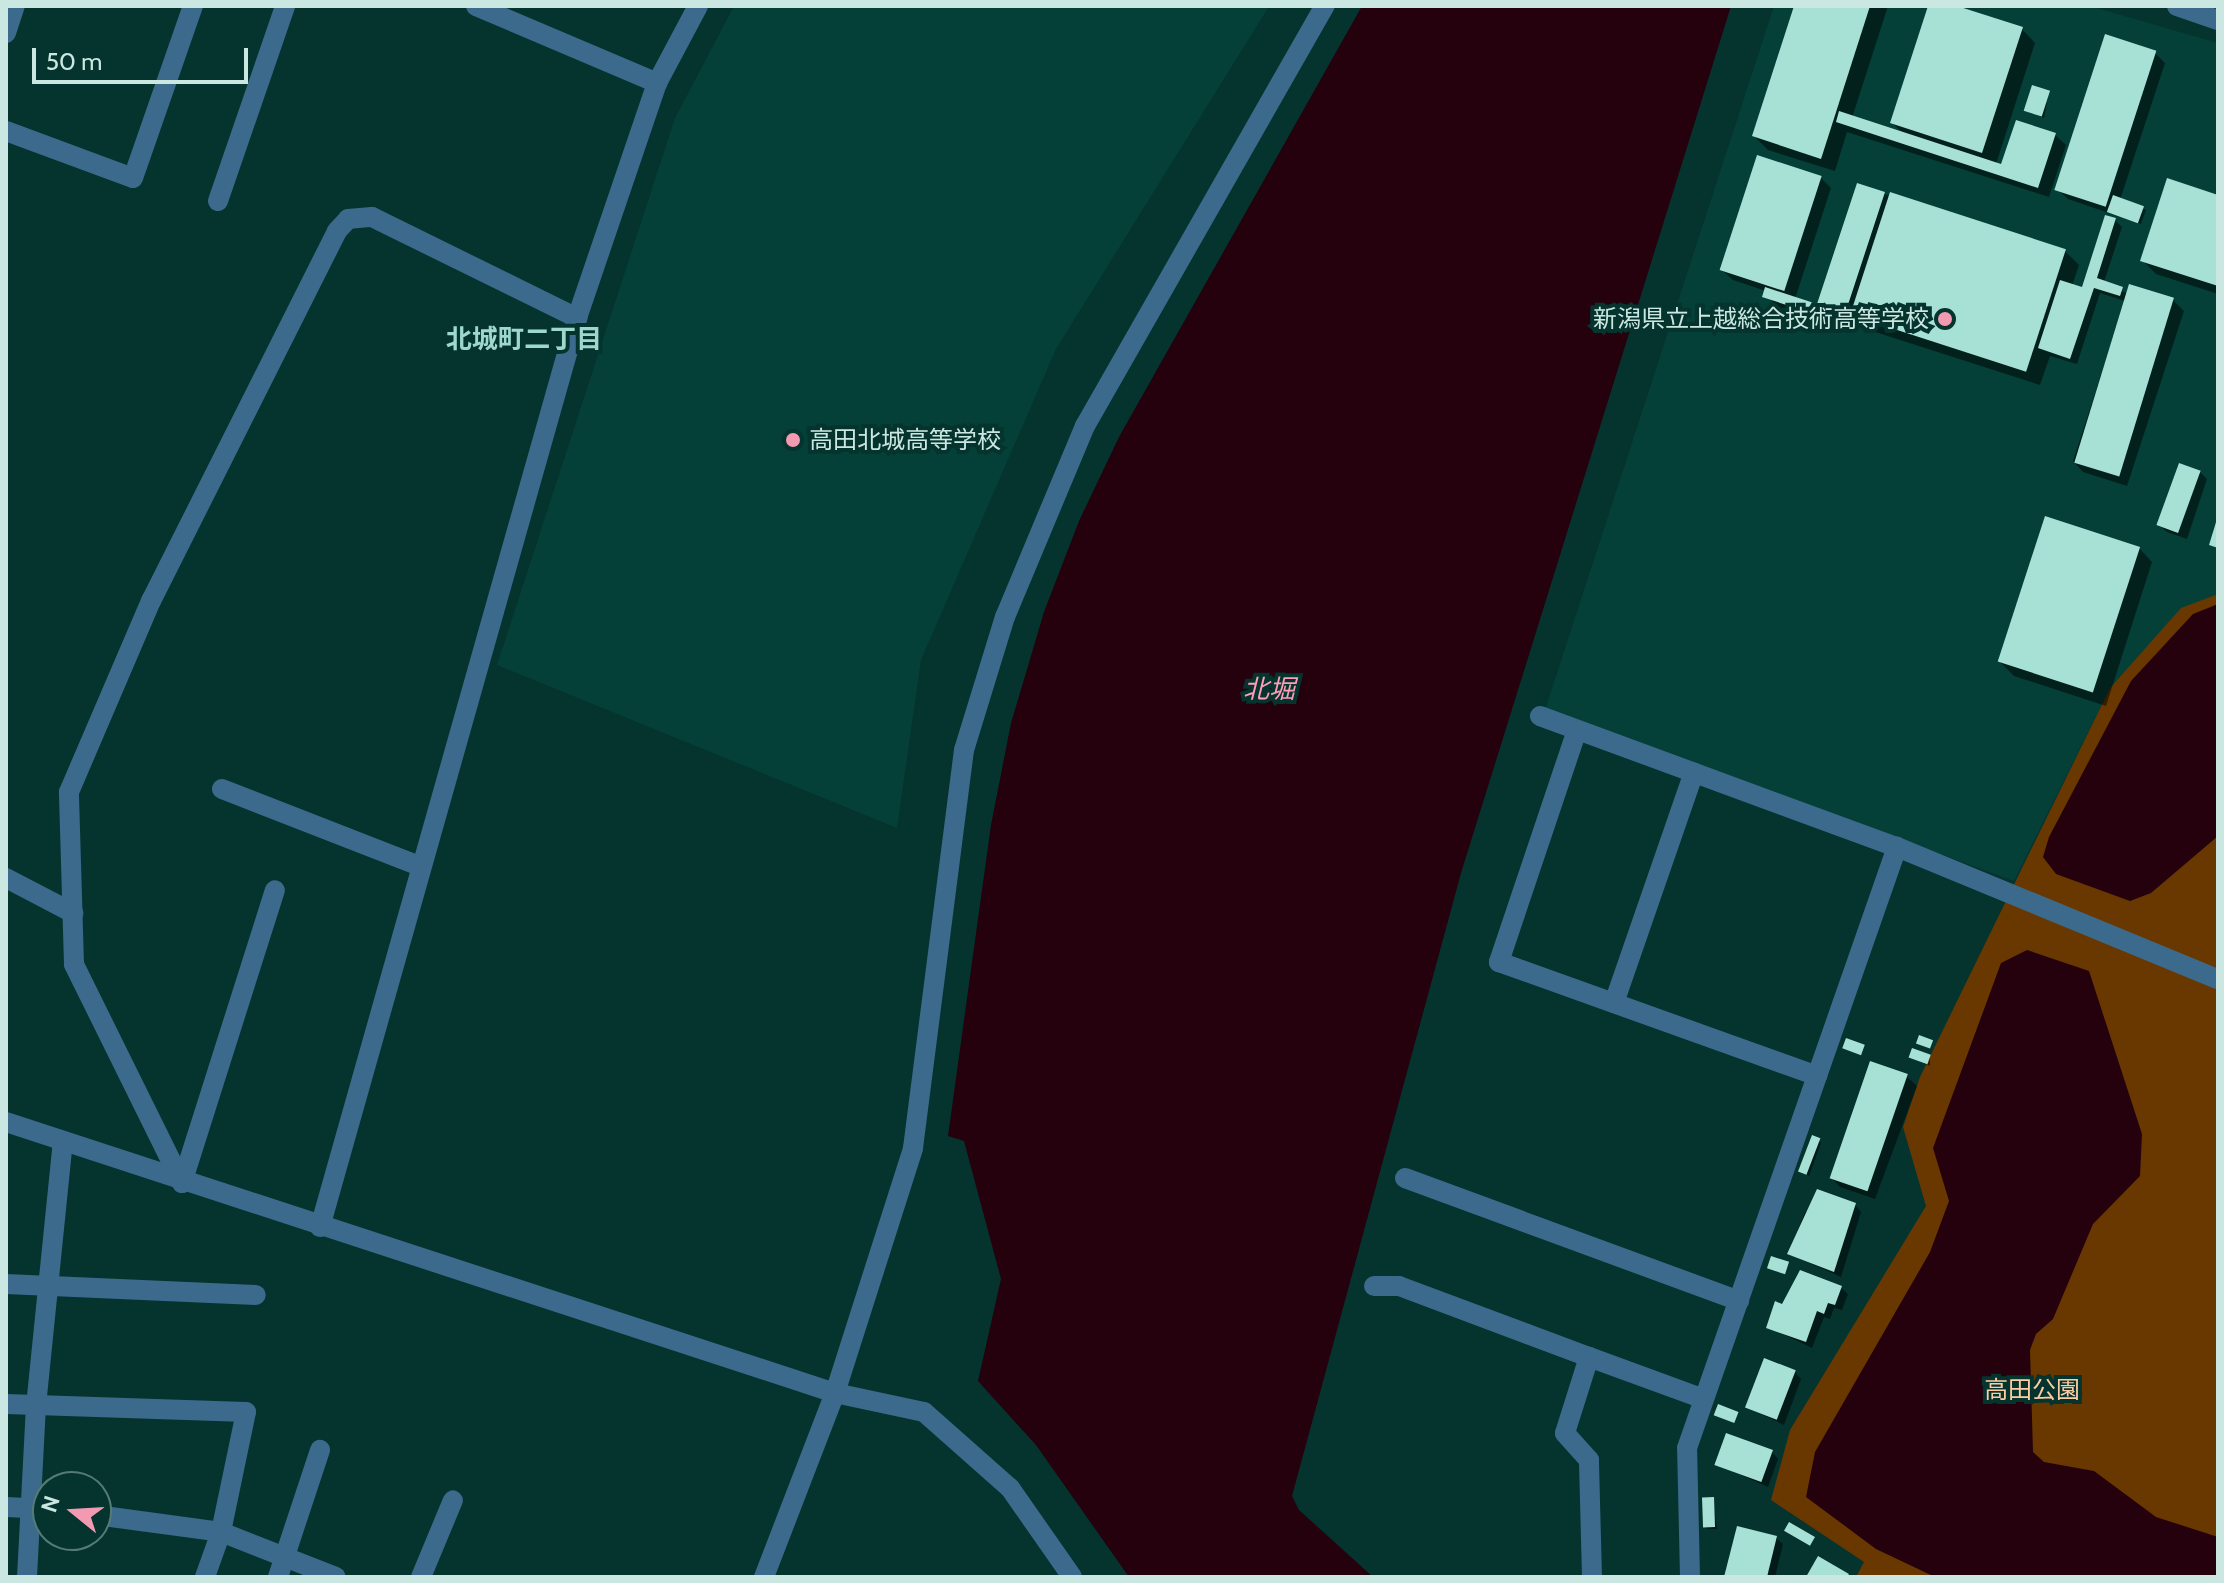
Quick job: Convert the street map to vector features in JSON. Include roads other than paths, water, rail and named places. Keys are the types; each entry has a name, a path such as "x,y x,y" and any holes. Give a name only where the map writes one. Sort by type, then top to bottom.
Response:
{"street":[{"path":"6,33 15,6"},
{"path":"6,131 133,178 193,6"},
{"path":"218,201 285,6"},
{"path":"476,6 503,11 657,83"},
{"path":"320,1227 419,866 577,318 657,83 698,6"},
{"path":"764,1577 835,1393 913,1148 964,750 1005,617 1085,426 1325,6"},
{"path":"2177,6 2218,20"},
{"path":"182,1183 74,964 69,792 157,588 342,225 348,219 372,217 577,318"},
{"path":"1540,716 1897,847 2218,979"},
{"path":"1577,730 1499,962 1817,1076"},
{"path":"1614,1003 1694,772"},
{"path":"222,789 419,866"},
{"path":"1690,1577 1687,1448 1897,847"},
{"path":"6,878 73,913"},
{"path":"182,1183 275,890"},
{"path":"6,1122 182,1183 835,1393 924,1412 1010,1488 1072,1577"},
{"path":"39,1471 36,1406 63,1142"},
{"path":"1405,1178 1739,1301"},
{"path":"6,1284 256,1295"},
{"path":"1374,1286 1399,1286 1704,1399"},
{"path":"1589,1357 1565,1433 1589,1460 1592,1577"},
{"path":"6,1404 246,1412 221,1532 205,1577"},
{"path":"278,1577 320,1450"},
{"path":"421,1577 453,1500"},
{"path":"6,1507 32,1508"},
{"path":"112,1517 221,1532 336,1577"},
{"path":"27,1577 32,1550"}],"water":[{"name":"北堀","path":"1362,6 1731,6 1461,873 1292,1496 1299,1510 1373,1577 1129,1577 1036,1445 978,1381 1001,1279 964,1141 948,1136 991,825 1011,723 1044,612 1079,521 1119,437"},
{"path":"2218,604 2218,836 2151,893 2130,901 2056,874 2043,857 2049,837 2131,681 2193,614"},
{"path":"2027,950 2089,971 2142,1134 2140,1176 2093,1224 2053,1319 2036,1334 2030,1350 2033,1452 2044,1462 2094,1471 2156,1517 2218,1537 2218,1577 1935,1577 1876,1549 1806,1497 1815,1452 1930,1252 1949,1201 1933,1148 2001,963"}],"place":[{"name":"新潟県立上越総合技術高等学校","path":"1945,319"},
{"name":"高田北城高等学校","path":"793,440"}],"district":[{"name":"北城町二丁目","path":"524,340"}],"park label":[{"name":"高田公園","path":"2032,1390"}]}
